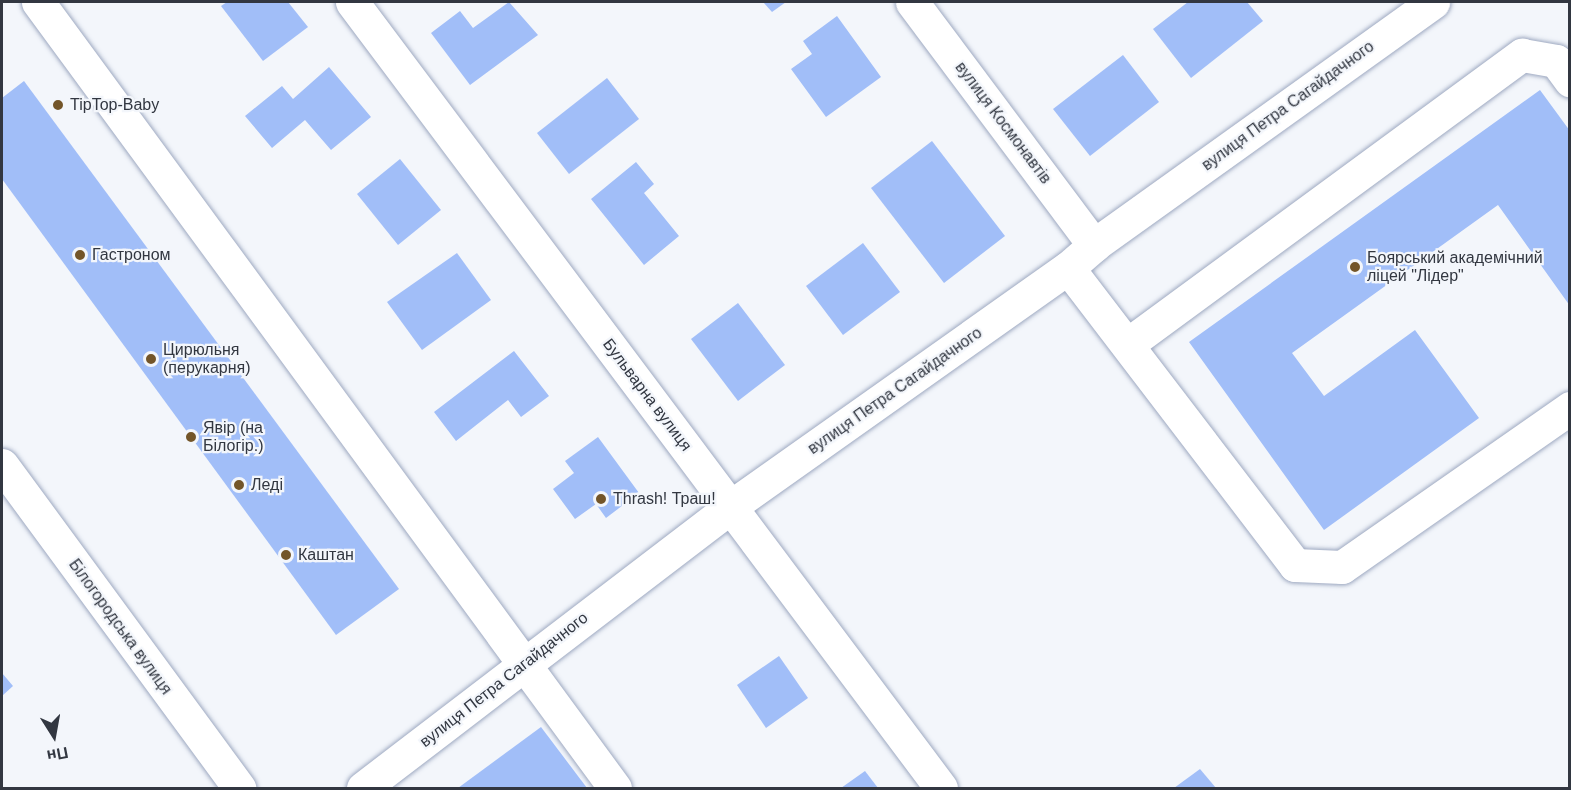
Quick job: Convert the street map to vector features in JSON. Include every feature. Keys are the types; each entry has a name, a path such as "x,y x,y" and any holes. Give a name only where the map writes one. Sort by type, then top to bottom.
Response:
{"street":[{"path":"38,2 615,789"},
{"name":"Бульварна вулиця","path":"352,2 941,789"},
{"name":"вулиця Космонавтів","path":"912,2 1095,245"},
{"name":"вулиця Петра Сагайдачного","path":"363,789 524,663 730,507 1068,268 1095,245 1433,2"},
{"path":"1128,344 1522,55 1556,61 1569,80"},
{"path":"1068,268 1295,565 1342,567 1569,408"},
{"name":"Білогородська вулиця","path":"2,465 239,789"}],"building":[{"path":"227,2 288,2 308,27 263,61 221,6"},
{"path":"509,2 538,35 470,85 431,33 460,11 473,28"},
{"path":"763,2 786,2 772,12"},
{"path":"1188,2 1247,2 1263,21 1191,78 1153,29"},
{"path":"837,16 881,77 826,117 791,69 812,54 803,41"},
{"path":"1123,55 1159,102 1090,156 1053,109"},
{"path":"329,67 371,117 331,150 305,120 272,148 245,116 282,86 293,99"},
{"path":"607,78 639,119 569,174 537,133"},
{"path":"24,81 399,589 336,635 2,179 2,98"},
{"path":"1540,90 1570,131 1570,306 1498,205 1292,353 1324,396 1415,330 1479,418 1324,530 1189,342"},
{"path":"932,141 1005,236 944,283 871,188"},
{"path":"400,159 441,210 398,245 357,194"},
{"path":"636,162 654,184 644,193 679,236 644,265 591,199"},
{"path":"863,243 900,292 843,335 806,286"},
{"path":"457,253 491,300 422,350 387,302"},
{"path":"738,303 785,365 738,401 691,339"},
{"path":"514,351 549,396 521,417 508,400 456,441 434,412"},
{"path":"598,437 639,493 606,518 596,504 575,519 553,489 574,473 565,461"},
{"path":"779,656 808,698 766,728 737,685"},
{"path":"2,673 13,686 2,696"},
{"path":"541,727 587,788 458,788"},
{"path":"1200,769 1216,788 1174,788"},
{"path":"865,771 878,788 841,788"}],"place":[{"name":"TipTop-Baby","path":"58,105"},
{"name":"Гастроном","path":"80,255"},
{"name":"Боярський академічний ліцей \"Лідер\"","path":"1355,267"},
{"name":"Цирюльня (перукарня)","path":"151,359"},
{"name":"Явір (на Білогір.)","path":"191,437"},
{"name":"Леді","path":"239,485"},
{"name":"Thrash! Траш!","path":"601,499"},
{"name":"Каштан","path":"286,555"}]}
